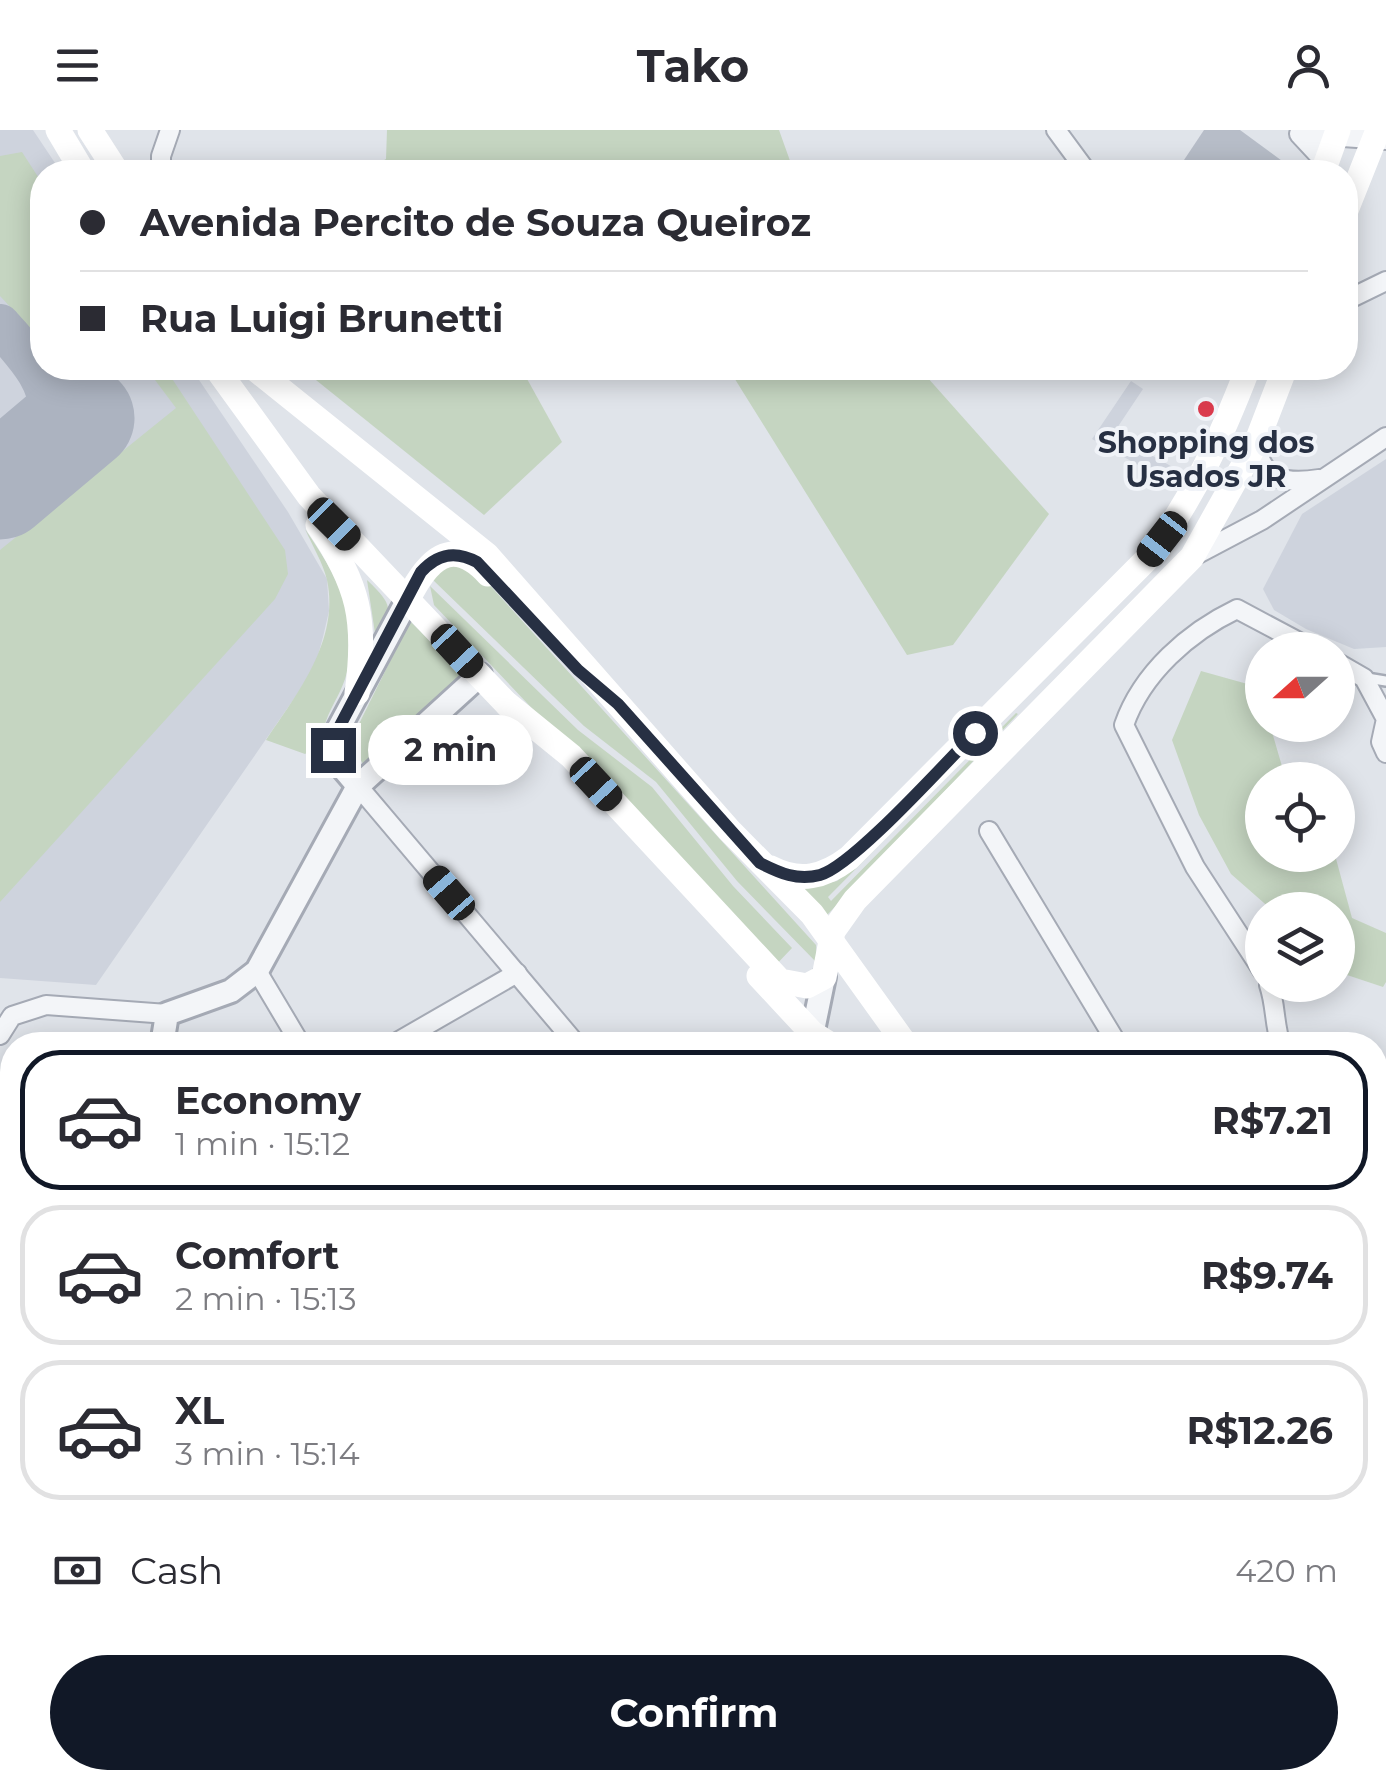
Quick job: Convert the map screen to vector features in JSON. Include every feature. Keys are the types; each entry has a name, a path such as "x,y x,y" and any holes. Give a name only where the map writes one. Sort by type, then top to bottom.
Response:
{"main road":[{"path":"58,130 77,160"},
{"path":"90,130 109,160"},
{"path":"1328,160 1337,133"},
{"path":"1358,184 1380,136"},
{"path":"224,380 274,452 352,582 363,629 357,692"},
{"path":"269,380 487,555 760,863 812,914 897,1032"},
{"path":"760,863 784,875 802,878 836,868 1078,630 1148,558 1176,522 1219,441 1243,380"},
{"path":"506,704 570,756 780,981 806,986 824,977 829,965 830,940 851,904 1192,558 1257,441 1280,380"},
{"path":"274,452 334,524 480,675 809,1032"},
{"path":"408,599 430,562 456,554 477,562 566,658 618,704"},
{"path":"421,572 422,600 434,627"},
{"path":"851,904 845,936 852,970"}],"street":[{"path":"162,160 170,130"},
{"path":"1056,130 1077,160"},
{"path":"1296,132 1380,136"},
{"path":"1296,132 1319,160"},
{"path":"1358,295 1386,281"},
{"path":"1192,558 1262,520 1386,438"},
{"path":"1257,441 1260,462 1278,478 1324,478"},
{"path":"408,599 334,737 336,760 566,1032"},
{"path":"1245,944 1195,867 1124,725 1138,694 1176,650 1209,622 1237,609 1280,632"},
{"path":"1355,673 1364,678 1386,719 1381,742 1386,753"},
{"path":"2,1032 12,1016 46,1005 167,1014 231,990 257,970 358,786 480,675"},
{"path":"336,760 353,771 380,767"},
{"path":"989,832 1110,1032"},
{"path":"257,970 293,1032"},
{"path":"414,1032 516,973"},
{"path":"818,1032 824,977"},
{"path":"1271,1002 1276,1032"},
{"path":"164,1032 167,1014"}],"lane":[{"path":"157,130 161,160"},
{"path":"1364,678 1386,681"}],"shaded area":[{"path":"0,130 33,130 53,160 30,160 30,380 199,380 288,512 327,579 329,611 316,663 300,690 96,985 0,978"},
{"path":"1131,381 1143,389 1113,434 1178,470 1170,483 1092,439"},
{"path":"1386,459 1386,647 1355,649 1355,632 1313,632 1274,610 1263,589 1302,514"}],"green space":[{"path":"387,130 779,130 790,160 384,160"},
{"path":"22,152 30,164 30,328 0,296 0,156"},
{"path":"155,380 173,380 285,550 288,574 275,599 0,902 0,550 176,408"},
{"path":"316,380 528,380 562,442 484,515"},
{"path":"735,380 930,380 1049,514 953,645 907,655"},
{"path":"305,529 335,579 348,613 350,632 345,679 311,756 266,740 313,665 327,624 327,580"},
{"path":"446,564 476,570 816,945 817,963 737,881 656,782 584,726 433,580"},
{"path":"367,580 388,608 376,640"},
{"path":"430,586 578,730 652,787 733,886 792,948 772,969 434,605"},
{"path":"410,621 463,674 363,764 350,742"},
{"path":"1201,671 1245,683 1245,742 1275,742 1281,762 1245,762 1245,872 1340,872 1345,892 1252,892 1231,874 1199,815 1172,740"},
{"path":"1012,711 828,897 831,901 1018,714 826,916 800,889 837,881 851,870"},
{"path":"1355,919 1386,933 1383,987 1355,978"}],"building":[{"path":"1204,130 1240,130 1281,160 1184,160"}],"taxiway":[{"path":"0,325 30,362"},
{"path":"36,457 49,422 49,403 42,380"}],"runway":[{"path":"0,487 82,418"}],"place":[{"name":"Shopping dos Usados JR","path":"1206,409"}],"route":[{"path":"333,750 334,737 421,572 430,562 456,554 477,562 578,670 618,704 760,863 784,875 821,875 850,858 975,733"}]}
